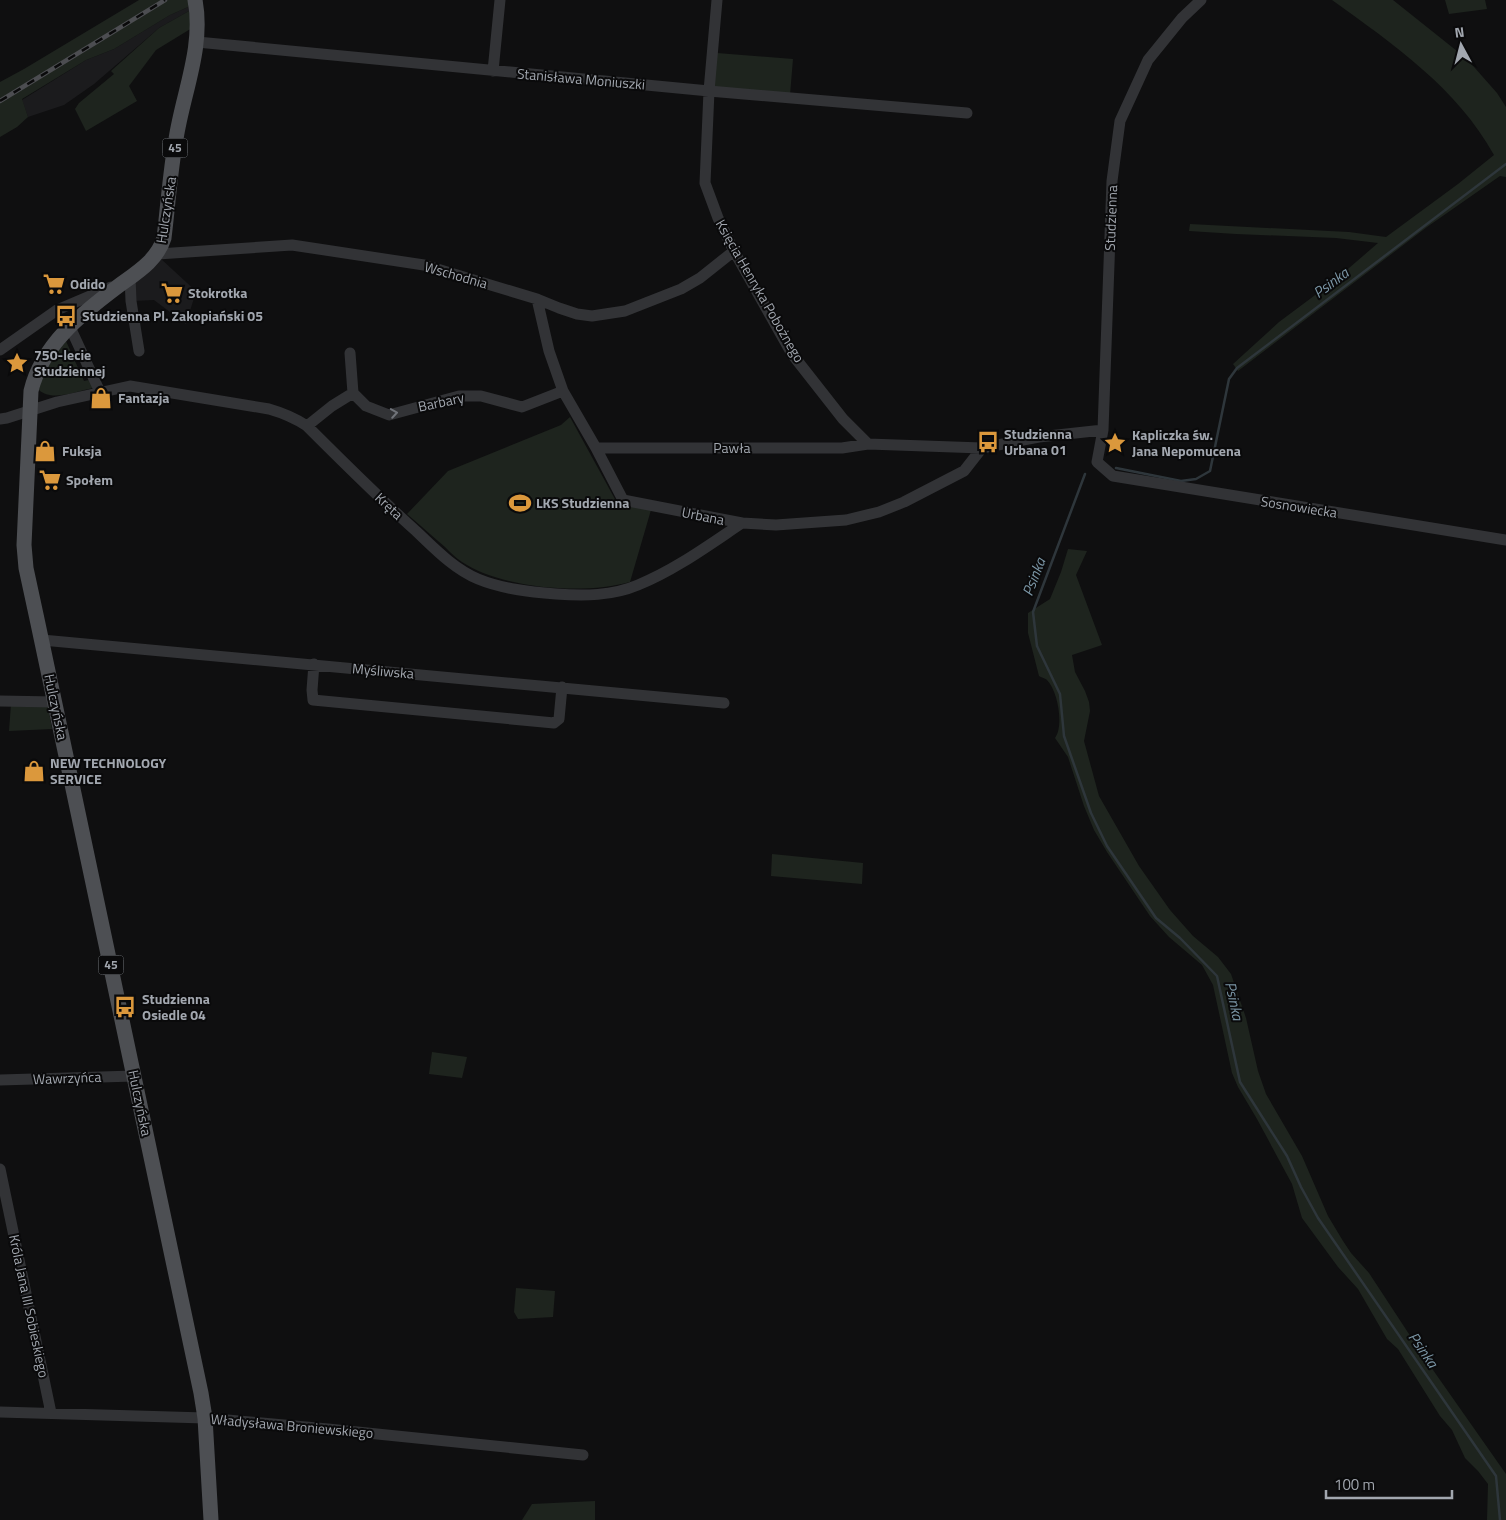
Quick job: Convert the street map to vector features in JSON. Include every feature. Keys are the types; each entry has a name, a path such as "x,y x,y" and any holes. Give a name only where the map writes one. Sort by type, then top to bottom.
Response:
{"main road":[{"name":"Hulczyńska","path":"195,0 198,24 197,42 176,138 164,238 158,254 101,299 70,327 50,349 36,373 31,391 24,545 26,568 205,1418 211,1520"}],"street":[{"path":"493,71 500,0"},
{"name":"Księcia Henryka Pobożnego","path":"716,0 709,91 705,183 718,218 734,251 792,354 843,419 868,444"},
{"name":"Studzienna","path":"1097,462 1103,430 1112,180 1120,120 1148,60 1182,18 1201,0"},
{"name":"Stanisława Moniuszki","path":"197,42 966,114"},
{"name":"Wschodnia","path":"158,254 292,245 424,265 537,299 577,314 592,316 625,311 681,289 700,278 734,251"},
{"path":"0,350 57,310 128,279 139,351"},
{"name":"Urbana","path":"537,299 549,351 563,390 623,500 742,523 776,525 814,524 846,520 879,512 904,502 964,471 982,448"},
{"path":"70,327 100,392"},
{"path":"307,426 353,393 350,353"},
{"name":"Kręta","path":"0,419 57,402 130,386 269,409 295,418 307,426 383,502 452,564 479,579 512,588 571,595 606,594 622,591 638,586 683,562 742,523"},
{"name":"Barbary","path":"353,393 366,406 389,415 459,396 481,396 522,407 563,390"},
{"path":"868,444 982,448 1039,437 1103,430"},
{"name":"Pawła","path":"596,448 842,448 868,444"},
{"name":"Sosnowiecka","path":"1097,462 1113,476 1506,540"},
{"name":"Myśliwska","path":"42,640 724,703"},
{"path":"314,664 313,700 554,724 559,719 562,687"},
{"path":"0,701 55,702"},
{"name":"Wawrzyńca","path":"0,1080 134,1076"},
{"name":"Króla Jana III Sobieskiego","path":"0,1169 51,1413"},
{"name":"Władysława Broniewskiego","path":"0,1412 205,1418 583,1455"}],"shaded area":[{"path":"139,0 188,0 188,7 170,15 114,49 86,60 22,99 28,117 17,127 0,137 0,82"},
{"path":"1332,0 1393,0 1467,59 1497,93 1506,107 1506,177 1500,176 1427,227 1238,371 1233,364 1279,322 1334,281 1378,243 1336,238 1189,231 1190,224 1349,232 1386,237 1494,155 1479,131 1443,88 1378,33"},
{"path":"1445,0 1485,0 1487,9 1449,14"},
{"path":"188,7 189,11 159,28 94,84 64,105 28,117 22,100 86,60 114,49 170,15"},
{"path":"189,11 192,28 156,50 129,86 137,101 86,131 75,109 79,103 114,74 111,71 159,28"},
{"path":"717,53 793,59 790,95 713,88"},
{"path":"160,258 199,294 194,298 186,324 154,300 133,301 132,283"},
{"path":"66,341 84,381 89,380 93,388 65,395 44,393 39,390 43,377 53,358"},
{"name":"LKS Studzienna","path":"570,417 616,501 651,510 630,582 611,586 567,589 521,584 499,578 479,571 462,562 407,514 448,471 561,425"},
{"path":"1068,549 1087,551 1076,575 1102,645 1072,655 1075,672 1089,702 1090,711 1084,741 1099,796 1139,866 1170,910 1193,936 1218,957 1231,974 1246,1018 1258,1071 1266,1094 1302,1156 1328,1216 1343,1241 1369,1273 1426,1360 1506,1474 1506,1520 1487,1520 1488,1484 1465,1458 1452,1430 1440,1416 1398,1349 1387,1339 1358,1289 1338,1267 1302,1218 1292,1184 1232,1073 1213,985 1202,965 1169,937 1150,916 1094,830 1068,757 1055,738 1059,725 1057,700 1051,685 1047,680 1039,676 1028,633 1028,613 1050,599"},
{"path":"11,704 48,706 52,729 9,731"},
{"path":"772,854 863,863 862,884 771,876"},
{"path":"432,1052 467,1057 462,1078 429,1074"},
{"path":"516,1288 555,1291 553,1317 518,1319 514,1312"},
{"path":"595,1501 595,1520 522,1520 532,1504"}],"waterway":[{"name":"Psinka","path":"1116,468 1181,481 1196,479 1210,471 1229,379 1237,368 1506,164"},
{"name":"Psinka","path":"1085,474 1033,612 1037,646 1060,694 1064,736 1091,813 1107,846 1156,918 1180,938 1217,976 1240,1082 1287,1156 1318,1218 1496,1476 1500,1520"}],"railway":[{"path":"0,101 165,0"}],"place":[{"name":"Odido","path":"54,284"},
{"name":"Stokrotka","path":"172,293"},
{"name":"Studzienna Pl. Zakopiański 05","path":"66,316"},
{"name":"750-lecie Studziennej","path":"17,363"},
{"name":"Fantazja","path":"101,398"},
{"name":"Studzienna Urbana 01","path":"988,442"},
{"name":"Kapliczka św. Jana Nepomucena","path":"1115,443"},
{"name":"Fuksja","path":"45,451"},
{"name":"Społem","path":"50,480"},
{"name":"LKS Studzienna","path":"520,503"},
{"name":"NEW TECHNOLOGY SERVICE","path":"34,771"},
{"name":"Studzienna Osiedle 04","path":"125,1007"}]}
